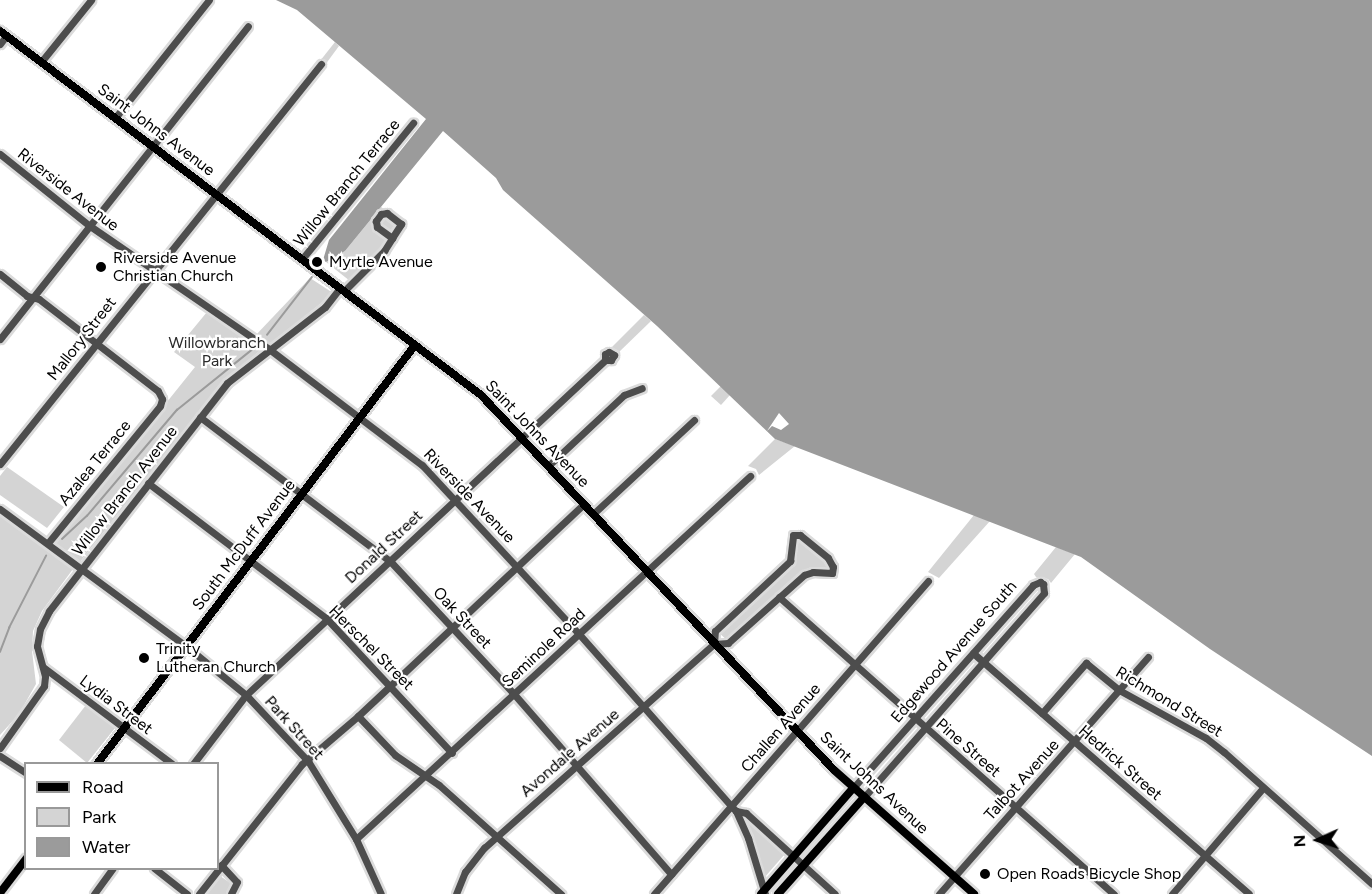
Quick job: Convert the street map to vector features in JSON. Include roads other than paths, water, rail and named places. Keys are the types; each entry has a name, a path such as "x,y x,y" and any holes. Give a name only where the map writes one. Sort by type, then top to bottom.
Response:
{"main road":[{"name":"Saint Johns Avenue","path":"3,34 481,395 796,731 853,788 974,894"},
{"name":"South McDuff Avenue","path":"98,762 415,345"},
{"name":"Edgewood Avenue South","path":"763,893 853,788"},
{"name":"Edgewood Avenue South","path":"778,894 864,797"},
{"path":"0,893 24,862"}],"street":[{"path":"41,62 91,0"},
{"path":"115,118 209,0"},
{"path":"0,339 248,26"},
{"path":"0,45 3,34"},
{"name":"Mallory Street","path":"0,464 321,64"},
{"name":"Willow Branch Terrace","path":"302,259 413,123"},
{"name":"Riverside Avenue","path":"0,154 90,226 269,349 422,465 579,634 733,809 746,813 835,894"},
{"name":"Willow Branch Avenue","path":"0,748 44,686 45,676 38,646 42,624 82,568 227,382 325,307 384,251 392,238"},
{"path":"0,274 33,298 39,299 95,344"},
{"name":"Azalea Terrace","path":"48,543 134,434 160,406 162,399 158,391 95,344"},
{"name":"Donald Street","path":"195,762 246,695 604,360"},
{"path":"548,466 624,395 642,388"},
{"name":"Oak Street","path":"200,417 390,561 514,694 671,874"},
{"path":"593,514 694,420"},
{"name":"Seminole Road","path":"356,839 426,777 750,476"},
{"name":"Herschel Street","path":"148,483 327,619 452,753"},
{"path":"219,868 308,761 584,504"},
{"name":"Park Street","path":"0,508 186,646 246,695 308,761 356,839 381,894"},
{"path":"793,535 800,535 828,558 833,567 832,573 813,572 804,575 778,597 728,643 714,644 715,631 790,561 793,535"},
{"name":"Challen Avenue","path":"654,894 733,809 796,731 928,581"},
{"name":"Edgewood Avenue South","path":"853,788 1033,585 1043,584 1044,593 864,797"},
{"name":"Pine Street","path":"778,597 1114,894"},
{"name":"Avondale Avenue","path":"456,894 468,868 496,837 714,644"},
{"name":"Hedrick Street","path":"973,652 1249,894"},
{"name":"Talbot Avenue","path":"939,894 1148,657"},
{"name":"Richmond Street","path":"1042,713 1086,663 1119,690 1206,738 1372,884"},
{"name":"Lydia Street","path":"42,667 169,762"},
{"path":"358,716 394,755 426,777 560,894"},
{"path":"0,756 24,772"},
{"path":"1172,894 1263,788"},
{"path":"733,809 748,838 763,893"},
{"path":"221,865 237,882 231,894"},
{"path":"94,894 112,870"},
{"path":"157,870 188,894"},
{"path":"199,894 217,870"}],"water":[{"path":"276,0 1372,0 1372,756 1210,649 1081,557 775,439 657,326 503,190 496,178 443,131 345,251 326,262 323,260 329,240 426,119 297,10"}],"waterway":[{"path":"267,335 312,277"},
{"path":"62,539 87,516 177,410 254,348"},
{"path":"0,652 9,628 46,556"}],"place":[{"name":"Myrtle Avenue","path":"317,262"},
{"name":"Riverside Avenue Christian Church","path":"101,267"},
{"name":"Trinity Lutheran Church","path":"144,658"},
{"name":"Open Roads Bicycle Shop","path":"985,874"}],"park label":[{"name":"Willowbranch Park","path":"217,352"}]}
